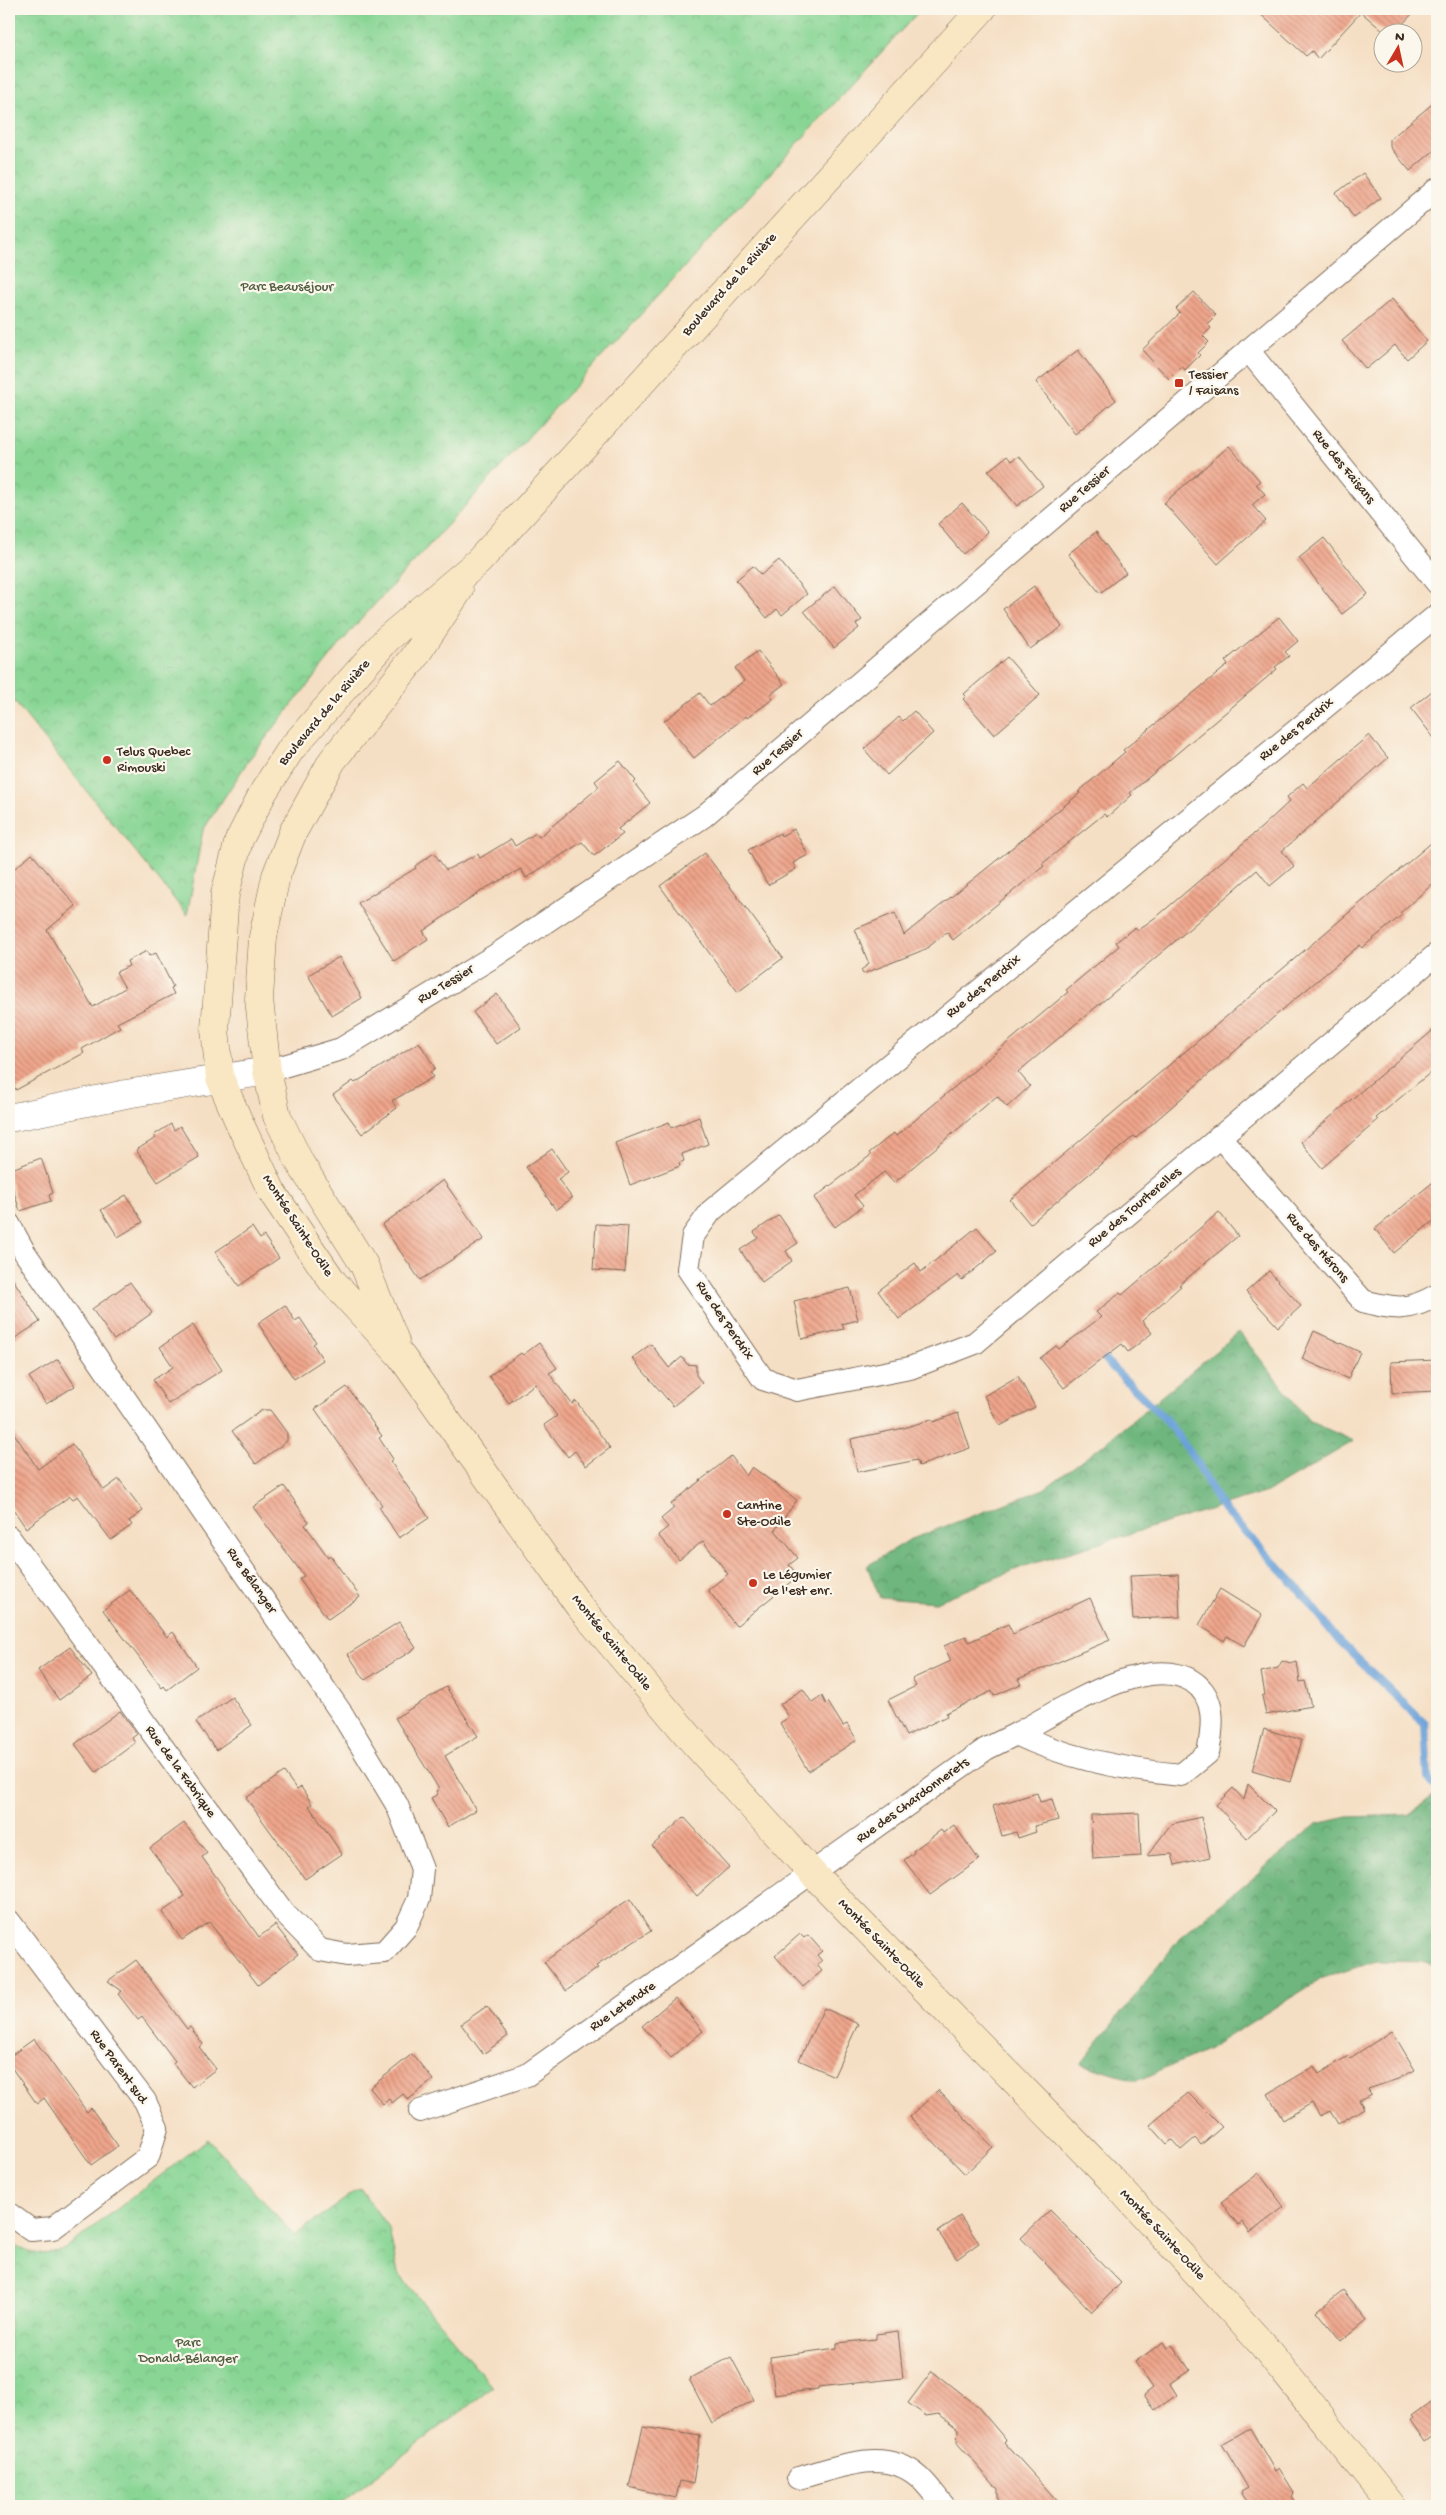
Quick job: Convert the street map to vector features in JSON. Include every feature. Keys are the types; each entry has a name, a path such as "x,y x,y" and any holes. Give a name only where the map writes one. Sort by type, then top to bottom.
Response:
{"main road":[{"name":"Boulevard de la Rivière","path":"220,1078 216,1029 225,894 239,840 264,791 291,749 387,639 478,562 982,9"},
{"name":"Boulevard de la Rivière","path":"267,1071 259,999 263,938 276,876 293,832 332,761 413,659 478,562"},
{"name":"Montée Sainte-Odile","path":"267,1071 277,1116 300,1163 364,1265 401,1356"},
{"name":"Montée Sainte-Odile","path":"220,1078 272,1192 333,1282 401,1356 579,1606 691,1739 812,1873 1113,2181 1262,2344 1392,2506"}],"street":[{"name":"Rue Tessier","path":"9,1118 126,1094 267,1071 341,1049 496,955 704,816 1437,189"},
{"name":"Rue des Faisans","path":"1248,350 1437,583"},
{"name":"Rue des Perdrix","path":"797,1390 763,1379 688,1269 693,1236 711,1211 1437,615"},
{"name":"Rue des Tourterelles","path":"797,1390 910,1368 975,1343 1437,954"},
{"name":"Rue des Hérons","path":"1220,1136 1363,1301 1392,1309 1420,1305 1437,1295"},
{"name":"Rue Bélanger","path":"9,1224 25,1253 342,1714 396,1804 422,1869 419,1899 406,1927 384,1952"},
{"name":"Rue de la Fabrique","path":"9,1537 284,1914 320,1950 347,1955 384,1952"},
{"name":"Rue des Chardonnerets","path":"812,1873 986,1749 1080,1698 1146,1673 1184,1676 1203,1688 1210,1702 1213,1727 1208,1753 1181,1775 1140,1772 1044,1747 1016,1734"},
{"name":"Rue Letendre","path":"420,2111 527,2075 812,1873"},
{"name":"Rue Parent sud","path":"9,1922 145,2101 157,2128 148,2157 52,2228 31,2230 9,2214"},
{"path":"798,2478 873,2459 890,2461 919,2477 944,2506"}],"green space":[{"name":"Parc Beauséjour","path":"9,9 921,9 354,627 250,758 203,830 187,915 9,695"},
{"path":"1239,1332 1309,1421 1354,1441 1267,1492 1025,1566 936,1602 880,1598 867,1566 909,1540 1044,1489 1099,1448"},
{"path":"1437,1793 1437,1969 1426,1962 1376,1961 1320,1979 1207,2050 1137,2081 1081,2064 1180,1938 1317,1824 1348,1817 1408,1815"},
{"name":"Parc Donald-Bélanger","path":"208,2139 294,2236 360,2188 389,2229 398,2273 493,2387 336,2506 9,2506 9,2242 26,2251 41,2254 65,2248"}],"building":[{"path":"1255,9 1417,9 1405,22 1374,23 1361,12 1318,59 1312,51 1306,56"},
{"path":"1437,100 1437,148 1410,171 1390,147 1390,139"},
{"path":"1363,173 1381,198 1354,218 1336,193"},
{"path":"1194,292 1216,315 1207,324 1211,328 1203,336 1209,342 1198,353 1200,355 1185,370 1182,366 1169,379 1142,350 1180,313 1176,309"},
{"path":"1392,299 1427,341 1407,359 1395,345 1366,369 1342,341"},
{"path":"1078,350 1116,400 1075,434 1036,382"},
{"path":"1229,446 1260,481 1256,484 1265,494 1252,505 1266,521 1218,564 1164,503"},
{"path":"1007,456 1011,461 1019,456 1043,486 1017,506 988,471"},
{"path":"962,503 988,532 963,554 938,524"},
{"path":"1096,532 1126,573 1100,593 1068,554"},
{"path":"1324,538 1368,594 1342,614 1299,558"},
{"path":"779,560 807,594 782,615 777,609 767,618 736,580 753,566 761,575"},
{"path":"835,586 862,620 856,624 859,628 834,648 804,611"},
{"path":"1034,586 1062,627 1030,649 1003,609"},
{"path":"1279,617 1298,641 1285,652 1289,656 1275,667 1277,669 1130,793 1132,795 1107,817 1104,814 953,940 947,932 926,949 863,974 861,970 869,964 855,929 895,913 904,935 1080,793 1078,792 1125,752 1123,750 1228,665 1225,661"},
{"path":"758,651 784,684 770,695 773,699 747,718 746,716 694,758 664,721 700,693 710,706 744,681 735,668"},
{"path":"1007,657 1040,695 994,735 963,699 966,696 964,694"},
{"path":"1437,687 1437,742 1411,708"},
{"path":"914,711 933,733 887,775 864,749 899,717 903,721"},
{"path":"1369,735 1388,758 1282,851 1294,866 1270,886 1257,870 1173,943 1018,1072 1030,1086 1007,1107 997,1096 894,1183 884,1172 854,1195 863,1206 835,1227 814,1198 871,1155 869,1153 894,1133 896,1136 1068,992 1066,990 1119,946 1116,942 1135,927 1138,930 1160,914 1262,827 1290,801 1287,797 1303,783 1307,788"},
{"path":"620,761 650,803 618,829 623,834 594,856 582,842 526,878 521,869 486,888 423,931 428,939 394,961 358,903 416,868 415,866 434,853 446,870 478,854 480,858 511,839 515,846 536,833 539,837 599,787 595,781"},
{"path":"794,829 808,855 793,863 796,869 768,885 748,850 780,833 781,836"},
{"path":"1437,838 1437,880 1400,913 1402,915 1362,948 1360,945 1282,1010 1136,1138 1134,1136 1030,1224 1010,1200"},
{"path":"705,853 783,958 738,992 660,886"},
{"path":"32,854 76,906 47,930 93,1007 125,988 116,972 129,966 127,961 147,951 149,956 156,953 173,987 171,988 174,994 117,1023 120,1027 82,1049 84,1053 16,1090 9,1077 9,873"},
{"path":"339,957 362,998 332,1016 308,975"},
{"path":"497,994 521,1027 496,1044 473,1012"},
{"path":"1437,1027 1437,1067 1376,1118 1378,1120 1322,1168 1301,1142"},
{"path":"419,1042 435,1068 430,1072 433,1077 392,1101 397,1108 362,1134 333,1095"},
{"path":"699,1117 708,1144 682,1154 684,1161 679,1163 680,1166 630,1185 615,1143 669,1122 671,1128"},
{"path":"171,1124 174,1130 180,1126 199,1157 158,1182 136,1150 156,1138 154,1135"},
{"path":"552,1149 568,1172 558,1179 572,1198 556,1210 526,1167"},
{"path":"41,1158 53,1193 49,1195 51,1201 20,1211 9,1177 9,1170"},
{"path":"1437,1179 1437,1218 1394,1253 1375,1229"},
{"path":"443,1180 484,1239 420,1280 382,1225"},
{"path":"126,1195 143,1222 118,1237 101,1210"},
{"path":"1219,1212 1238,1236 1179,1285 1181,1286 1142,1321 1152,1333 1128,1352 1122,1344 1064,1388 1040,1358 1056,1346 1059,1349 1101,1317 1096,1312 1120,1293 1122,1295"},
{"path":"779,1215 798,1243 786,1251 792,1261 762,1282 740,1250 758,1238 754,1232"},
{"path":"596,1224 628,1226 625,1272 593,1270"},
{"path":"252,1227 260,1239 264,1236 279,1258 239,1286 215,1252"},
{"path":"977,1227 997,1251 962,1280 958,1275 899,1319 878,1291 915,1263 921,1272"},
{"path":"1269,1271 1301,1306 1278,1327 1246,1292"},
{"path":"9,1273 40,1322 9,1342"},
{"path":"130,1282 152,1313 114,1340 92,1309"},
{"path":"850,1288 858,1320 842,1324 844,1329 802,1339 794,1301"},
{"path":"285,1305 295,1321 300,1318 316,1342 313,1344 323,1360 294,1379 258,1323"},
{"path":"193,1325 222,1370 168,1404 153,1380 173,1367 160,1347"},
{"path":"1314,1331 1360,1352 1348,1379 1302,1359"},
{"path":"539,1343 557,1368 549,1373 572,1404 576,1401 610,1448 586,1466 575,1451 568,1457 544,1425 557,1416 535,1384 509,1403 489,1376 521,1353 523,1355"},
{"path":"651,1344 669,1368 682,1357 687,1364 696,1365 696,1375 702,1383 673,1406 632,1358"},
{"path":"58,1359 75,1386 46,1404 29,1377"},
{"path":"1437,1360 1437,1391 1392,1393 1391,1362"},
{"path":"1018,1376 1035,1407 1000,1426 984,1396"},
{"path":"347,1387 382,1436 379,1438 393,1459 390,1461 429,1518 399,1538 379,1507 382,1505 315,1409"},
{"path":"262,1410 270,1410 287,1433 287,1441 256,1464 232,1431"},
{"path":"958,1413 970,1448 919,1466 917,1460 857,1472 851,1439 904,1428 932,1419 933,1422"},
{"path":"9,1426 38,1469 72,1444 104,1490 119,1479 143,1511 129,1521 132,1525 111,1540 78,1496 73,1499 70,1496 26,1528 9,1503"},
{"name":"Cantine Ste-Odile","path":"731,1456 746,1476 752,1467 797,1500 775,1530 798,1558 789,1565 798,1576 736,1626 708,1590 728,1574 703,1541 679,1560 658,1535 668,1527 661,1519 674,1508 671,1504"},
{"path":"284,1486 309,1522 305,1525 328,1557 330,1555 360,1597 328,1619 299,1579 304,1576 253,1507"},
{"path":"1178,1574 1180,1617 1133,1619 1130,1576"},
{"path":"1220,1589 1262,1615 1244,1646 1227,1636 1224,1641 1199,1625"},
{"path":"130,1590 167,1637 173,1632 197,1667 167,1690 164,1686 162,1688 103,1610"},
{"path":"1090,1598 1110,1640 1018,1679 1021,1684 994,1696 992,1691 946,1713 947,1716 906,1736 888,1700 916,1686 912,1679 951,1661 944,1646 966,1636 969,1642 1008,1624 1013,1634"},
{"path":"399,1622 416,1648 365,1680 348,1654"},
{"path":"70,1647 92,1676 59,1700 38,1670"},
{"path":"1282,1661 1290,1664 1297,1662 1300,1682 1305,1681 1311,1706 1266,1715 1262,1696 1265,1695 1261,1672 1278,1668"},
{"path":"446,1687 478,1736 445,1756 476,1810 448,1827 431,1798 438,1794 436,1791 439,1789 395,1718"},
{"path":"803,1689 812,1703 822,1696 843,1726 847,1724 857,1740 808,1771 780,1723 789,1717 780,1704"},
{"path":"232,1697 252,1725 216,1750 196,1722"},
{"path":"120,1711 137,1734 132,1738 135,1743 96,1772 75,1744"},
{"path":"1264,1729 1302,1740 1290,1782 1252,1771"},
{"path":"284,1772 297,1790 301,1787 312,1804 309,1806 342,1854 305,1879 246,1798"},
{"path":"1248,1784 1275,1811 1247,1838 1216,1805 1233,1788 1244,1800"},
{"path":"1037,1793 1040,1802 1052,1799 1058,1820 1034,1826 1036,1832 1018,1838 1016,1832 1002,1836 993,1806"},
{"path":"1139,1813 1141,1856 1093,1859 1091,1815"},
{"path":"684,1817 729,1867 697,1896 652,1846"},
{"path":"1201,1817 1210,1857 1175,1865 1172,1854 1147,1856 1171,1824"},
{"path":"184,1823 207,1853 202,1857 259,1937 275,1925 298,1954 258,1985 209,1922 182,1940 162,1912 185,1896 150,1848"},
{"path":"954,1825 979,1860 930,1895 904,1860 941,1830 943,1833"},
{"path":"630,1899 651,1931 596,1966 598,1968 566,1991 544,1962 595,1924 594,1922"},
{"path":"800,1934 804,1938 808,1935 822,1951 817,1955 822,1961 817,1965 822,1971 803,1987 775,1956"},
{"path":"136,1960 187,2029 190,2027 203,2044 199,2047 216,2069 192,2087 173,2063 175,2061 142,2017 138,2020 118,1994 122,1991 108,1981"},
{"path":"675,1998 703,2031 671,2058 642,2026"},
{"path":"487,2006 508,2036 483,2054 461,2024"},
{"path":"824,2008 858,2024 834,2076 799,2060"},
{"path":"1392,2031 1415,2070 1398,2079 1368,2089 1371,2094 1359,2100 1364,2108 1338,2124 1330,2111 1320,2116 1312,2103 1283,2120 1268,2094 1314,2066 1319,2074 1348,2056 1350,2058"},
{"path":"34,2039 87,2112 91,2108 118,2146 91,2165 44,2098 37,2104 9,2064 9,2057"},
{"path":"412,2054 433,2080 408,2100 403,2094 392,2103 389,2099 383,2104 370,2088"},
{"path":"938,2090 993,2147 965,2174 910,2117"},
{"path":"1188,2093 1222,2127 1201,2145 1195,2138 1181,2150 1172,2140 1167,2144 1150,2125"},
{"path":"1259,2173 1284,2207 1250,2233 1242,2222 1238,2225 1221,2202"},
{"path":"1050,2210 1121,2283 1092,2312 1021,2238"},
{"path":"960,2216 979,2243 957,2259 938,2232"},
{"path":"1343,2290 1367,2320 1341,2341 1317,2311"},
{"path":"898,2331 903,2378 818,2387 818,2389 775,2395 770,2357 837,2348 837,2343 876,2339 876,2334"},
{"path":"1163,2342 1167,2348 1172,2345 1190,2370 1170,2384 1177,2395 1155,2410 1144,2395 1153,2388 1135,2362"},
{"path":"731,2357 754,2400 712,2423 689,2379"},
{"path":"932,2371 978,2407 1006,2440 1004,2442 1062,2506 1004,2506 998,2499 998,2489 957,2443 958,2429 939,2414 926,2416 908,2403"},
{"path":"1437,2398 1437,2432 1424,2442 1410,2421 1413,2419 1411,2417"},
{"path":"643,2427 700,2436 693,2484 680,2481 676,2498 629,2487"},
{"path":"1250,2428 1275,2471 1279,2468 1294,2492 1291,2495 1298,2506 1250,2506 1241,2492 1248,2488 1222,2444"}],"waterway":[{"path":"1101,1356 1167,1421 1198,1464 1220,1505 1296,1586 1339,1641 1425,1724 1428,1779 1437,1791"}],"place":[{"name":"Tessier / Faisans","path":"1179,383"},
{"name":"Telus Quebec Rimouski","path":"107,760"},
{"name":"Cantine Ste-Odile","path":"727,1514"},
{"name":"Le Légumier de l'est enr.","path":"753,1583"}]}
